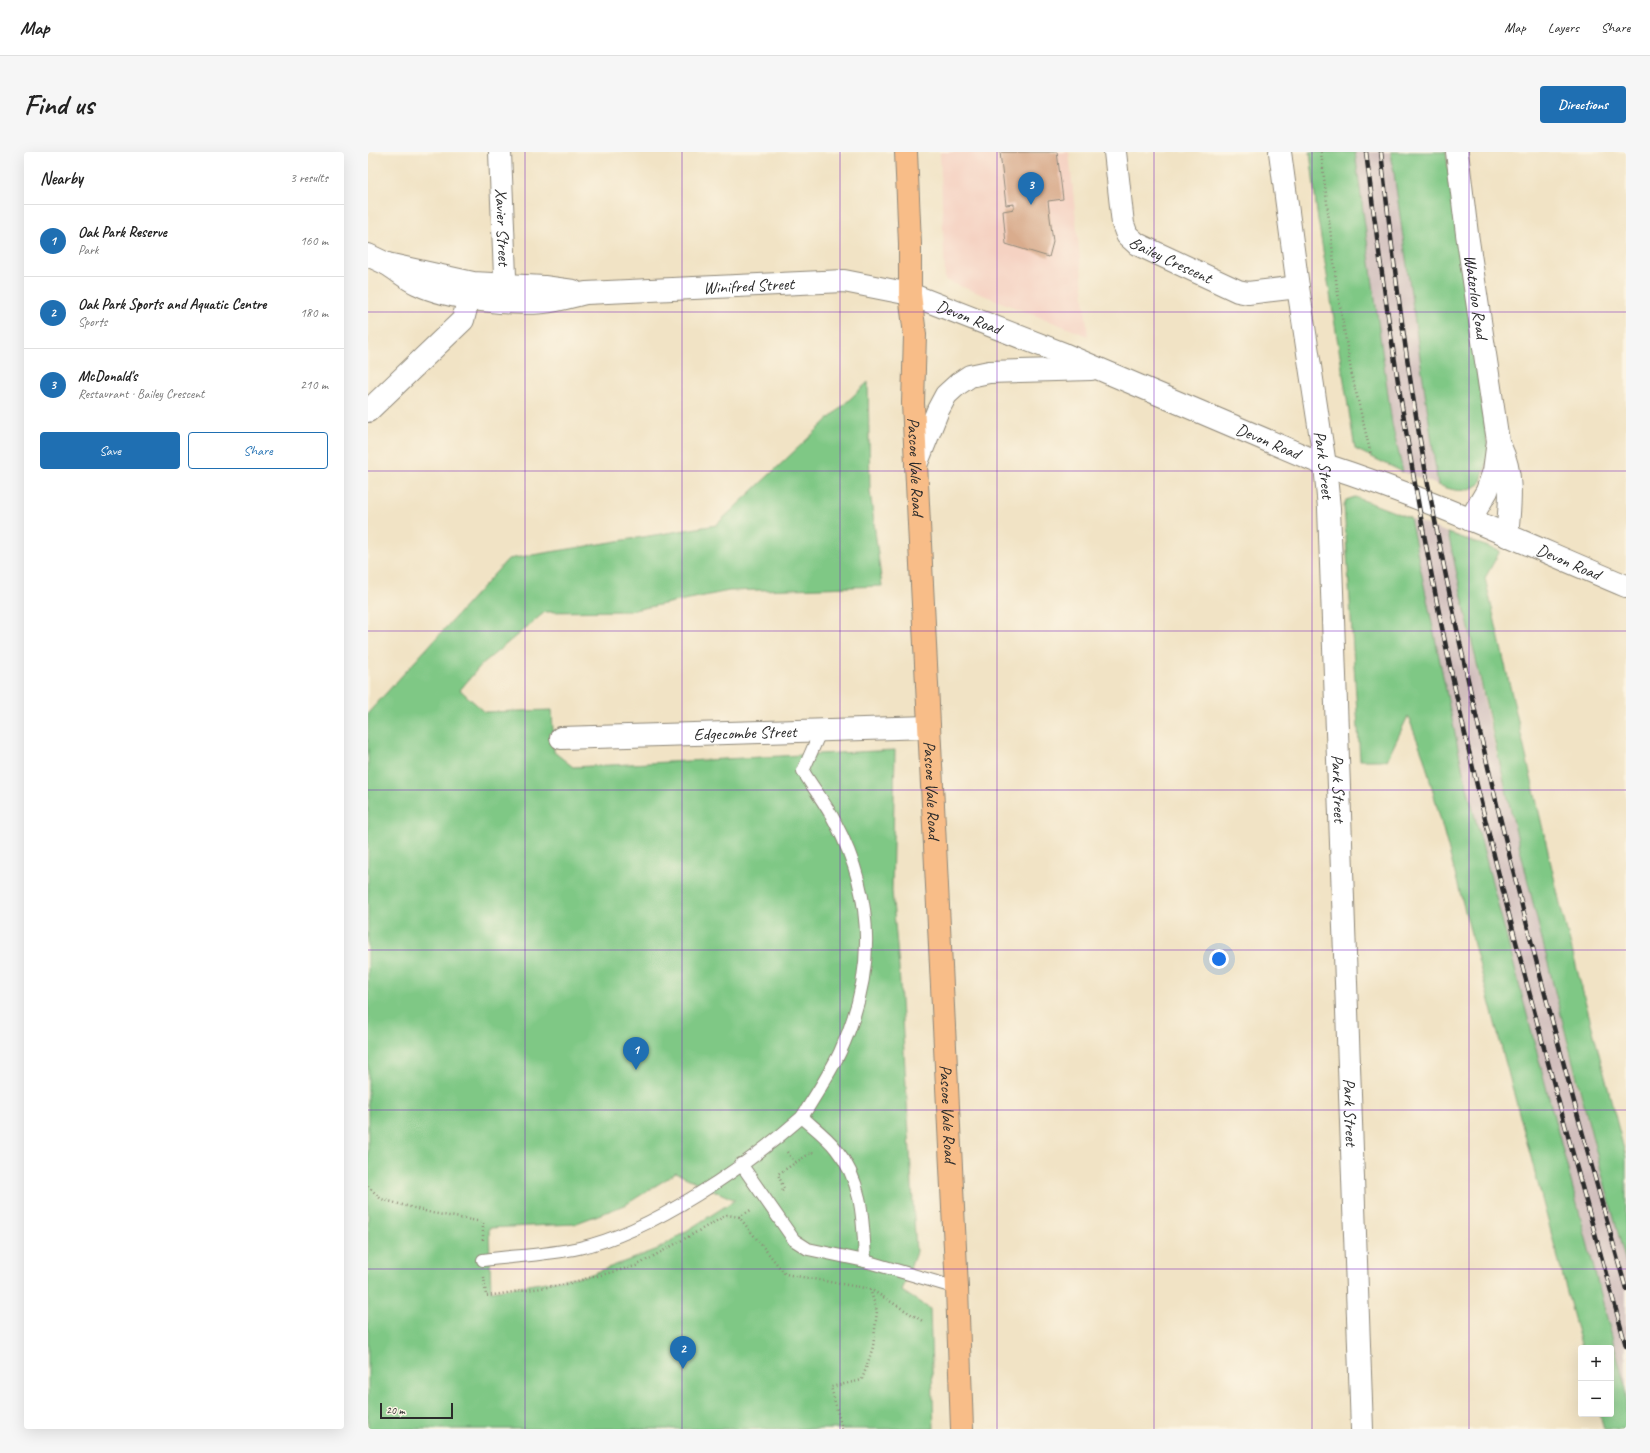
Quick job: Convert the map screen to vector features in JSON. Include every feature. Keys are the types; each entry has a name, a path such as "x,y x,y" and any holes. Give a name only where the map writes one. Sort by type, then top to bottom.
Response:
{"main road":[{"name":"Pascoe Vale Road","path":"906,152 910,244 910,294 915,335 914,403 916,465 957,1288 962,1429"}],"street":[{"name":"Xavier Street","path":"500,152 504,293"},
{"name":"Bailey Crescent","path":"1115,152 1123,224 1126,235 1136,244 1238,291 1248,293 1298,287"},
{"name":"Park Street","path":"1280,152 1298,287 1325,465 1329,516 1362,1429"},
{"name":"Waterloo Road","path":"1457,152 1467,234 1498,441 1494,471 1487,491 1470,520"},
{"name":"Winifred Street","path":"378,260 471,291 504,293 544,287 586,293 844,281 910,294"},
{"path":"368,411 458,326 463,320 471,291"},
{"name":"Devon Road","path":"910,294 1064,354 1096,369 1325,465 1368,479 1470,520 1626,586"},
{"path":"916,465 946,394 970,376 989,372 1096,369"},
{"name":"Waterloo Road","path":"1498,441 1507,459 1509,475 1510,494 1507,536"},
{"name":"Edgecombe Street","path":"561,738 929,727"}],"lane":[{"path":"482,1260 580,1248 650,1221 696,1195 742,1164 777,1139 802,1117 840,1051 862,984 865,952 866,921 862,891 849,853 835,821 802,771 821,730"},
{"path":"802,1117 836,1149 852,1174 861,1203 865,1261"},
{"path":"742,1164 794,1240 800,1245 808,1249 865,1261 957,1288"}],"path":[{"path":"1321,152 1337,288 1348,356 1371,456 1368,479"},
{"path":"368,1186 381,1199 432,1213 483,1222 482,1260 486,1296 562,1285 636,1266 727,1215 739,1217 784,1189 778,1174 812,1152 822,1163 836,1149"},
{"path":"739,1217 785,1274 870,1289 924,1322"},
{"path":"842,1429 831,1387 862,1380 873,1347 877,1311 870,1289"}],"shaded area":[{"path":"940,152 1069,152 1088,336 945,280"},
{"path":"1355,152 1391,152 1438,485 1403,472 1392,424"},
{"path":"1410,518 1448,533 1488,719 1577,1083 1626,1263 1626,1390 1463,772"}],"green space":[{"path":"1310,152 1355,152 1392,424 1403,472 1355,449 1317,213"},
{"path":"1391,152 1446,152 1489,456 1480,484 1469,489 1455,490 1438,485"},
{"path":"868,382 870,491 882,586 729,591 629,611 545,612 481,665 460,690 485,712 552,710 554,752 573,767 895,750 892,891 899,968 916,1252 902,1291 930,1309 934,1429 368,1429 368,713 508,559 716,525","holes":["676,1173 735,1200 658,1249 589,1275 491,1291 489,1228 574,1224 625,1205"]},
{"path":"1355,497 1410,518 1463,772 1626,1390 1626,1429 1604,1429 1601,1417 1614,1417 1614,1345 1581,1345 1424,758 1408,716 1387,760 1360,760 1344,506 1346,500"},
{"path":"1448,533 1500,551 1485,578 1562,912 1626,1157 1626,1263 1532,899"}],"building":[{"path":"1000,152 1057,152 1063,199 1048,201 1053,242 1049,257 1006,244 1003,211 1014,209 1014,204 1006,205"}],"railway":[{"path":"1366,152 1396,371 1434,589 1449,662 1502,888 1626,1346"},
{"path":"1381,152 1391,241 1416,418 1473,703 1520,899 1626,1289"}],"place":[{"name":"McDonald's","path":"1031,205"},
{"name":"Oak Park Reserve","path":"636,1070"},
{"name":"Oak Park Sports and Aquatic Centre","path":"683,1369"}]}
